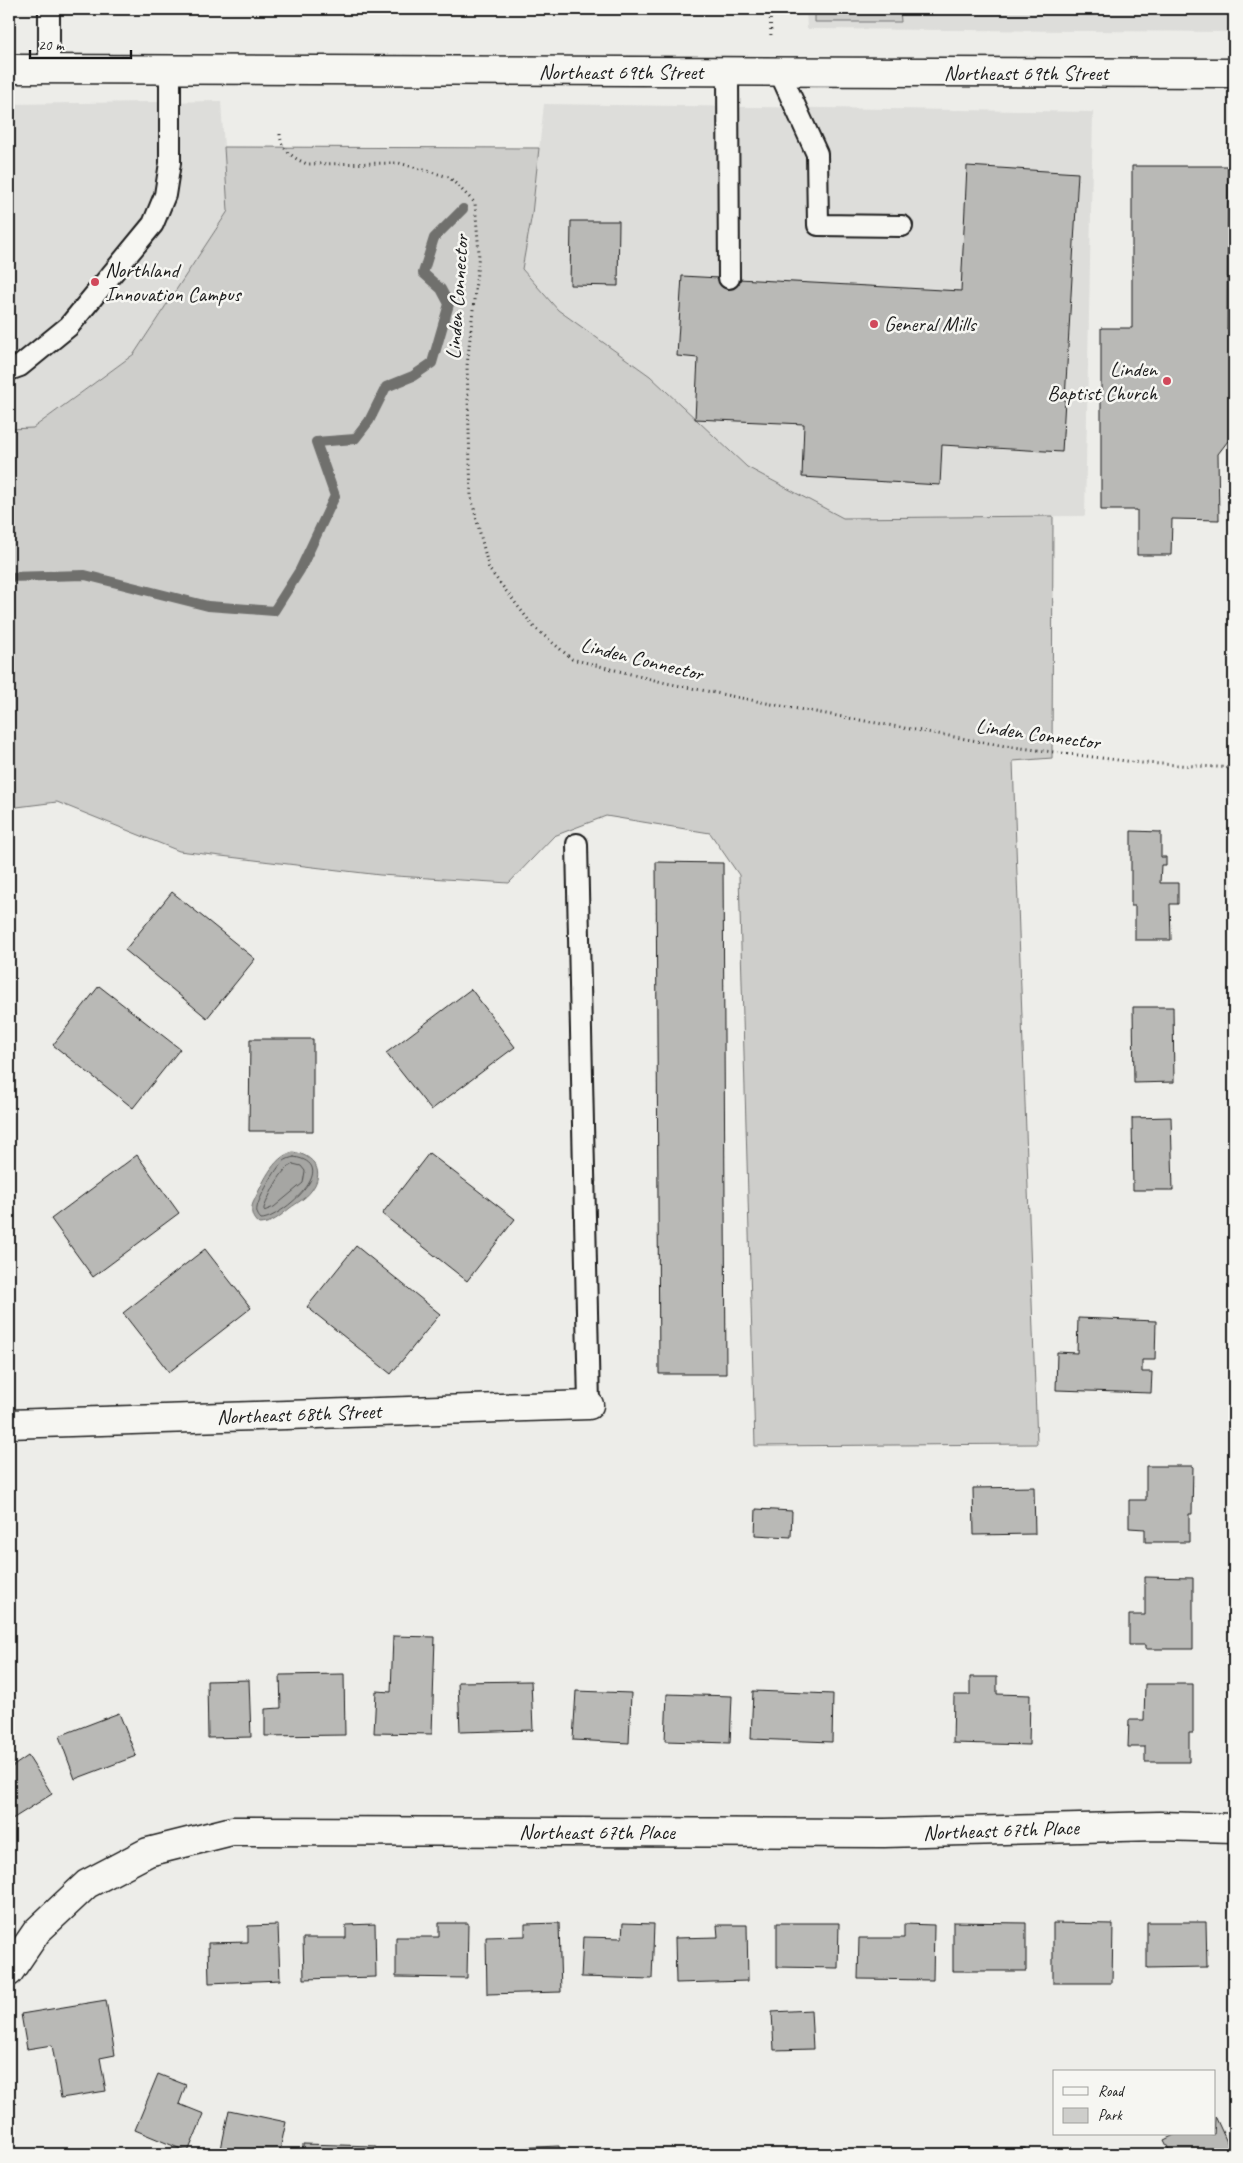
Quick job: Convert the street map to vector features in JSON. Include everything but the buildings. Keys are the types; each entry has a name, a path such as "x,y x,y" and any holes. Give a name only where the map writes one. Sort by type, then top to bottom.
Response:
{"street":[{"name":"Northeast 69th Street","path":"9,69 728,73 1234,73"},
{"name":"Northeast 68th Street","path":"9,1424 589,1405"},
{"name":"Northeast 67th Place","path":"9,1972 37,1931 87,1884 148,1852 232,1831 884,1833 1159,1826 1234,1828"}],"lane":[{"path":"49,9 49,69"},
{"path":"9,370 20,366 69,326 153,224 165,195 170,163 170,70"},
{"path":"728,73 729,278"},
{"path":"780,73 818,154 818,225 902,226"},
{"path":"577,844 589,1405"}],"path":[{"path":"770,9 771,38"},
{"name":"Linden Connector","path":"280,134 280,140 285,149 294,158 306,164 399,162 450,177 474,203 479,253 467,366 470,497 489,569 534,626 572,659 666,682 776,705 1005,746 1142,763 1234,768"}],"shaded area":[{"path":"806,9 1234,9 1234,32 807,29"},
{"name":"Northland Innovation Campus","path":"221,101 228,211 134,354 33,428 9,429 9,104"},
{"path":"544,104 1093,112 1085,516 843,518 747,467 650,376 558,310 522,269 532,214"}],"green space":[{"path":"815,9 900,9 901,22 815,22"},
{"path":"224,147 539,148 532,214 522,269 558,310 650,376 747,467 843,518 1053,516 1052,758 1013,761 1037,1444 755,1446 739,875 710,833 606,816 554,836 509,883 380,875 179,851 57,802 9,808 9,429 33,428 134,354 228,211"}],"water":[{"path":"293,1152 307,1157 316,1166 317,1177 315,1184 307,1196 279,1217 268,1223 259,1224 252,1215 253,1203 273,1166 286,1155"}],"waterway":[{"path":"9,577 85,575 208,606 274,611 300,570 335,496 316,442 355,439 369,421 386,387 413,376 432,363 449,304 441,289 423,273 434,238 463,209"}],"place":[{"name":"Northland Innovation Campus","path":"95,282"},
{"name":"General Mills","path":"874,324"},
{"name":"Linden Baptist Church","path":"1167,381"}]}
